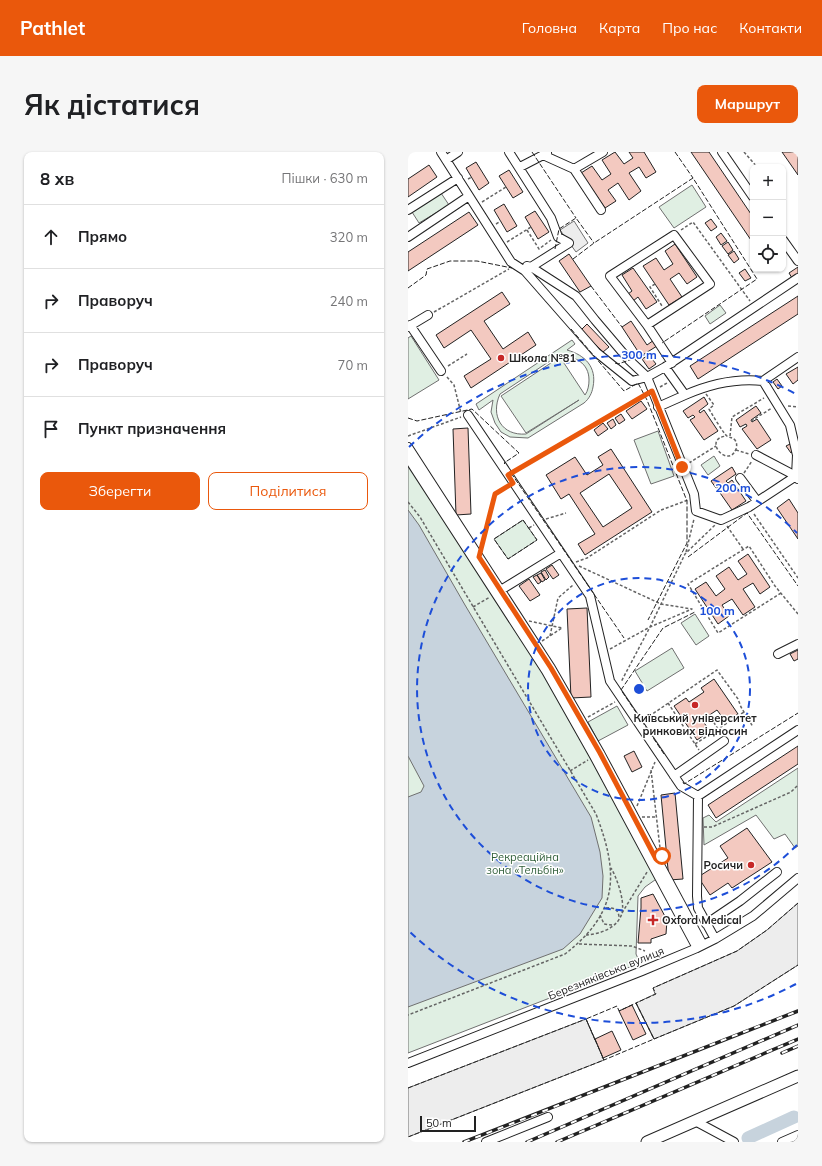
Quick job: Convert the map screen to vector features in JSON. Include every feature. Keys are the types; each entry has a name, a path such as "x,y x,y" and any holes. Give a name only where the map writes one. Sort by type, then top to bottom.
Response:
{"main road":[{"path":"647,1142 798,1076"}],"street":[{"path":"441,152 511,262 525,271 596,352 632,381 647,377 668,365 798,278"},
{"path":"446,160 458,152"},
{"path":"510,152 551,218 558,236 569,243 531,267"},
{"path":"574,169 604,152"},
{"path":"722,152 750,193"},
{"path":"520,167 546,153 574,169 601,210"},
{"path":"408,210 458,178"},
{"path":"408,237 469,196"},
{"path":"647,325 710,284 674,235 610,276 647,325 668,365 674,380 685,395"},
{"path":"786,244 798,261"},
{"path":"511,262 531,267 576,296 629,360 647,377 694,498 696,511 721,520 749,507 797,477"},
{"path":"428,315 409,326 441,371"},
{"path":"658,407 701,388 714,384 748,379 763,381 798,357"},
{"path":"763,381 790,425 797,455 797,477"},
{"path":"468,416 590,596 610,681 616,691 681,786 698,796"},
{"path":"408,447 479,557 496,593 520,619 551,668 633,816 653,860"},
{"path":"756,455 797,477"},
{"path":"408,458 546,671 700,946"},
{"path":"740,478 757,502"},
{"path":"496,593 561,553"},
{"path":"778,654 798,644"},
{"path":"698,796 798,730"},
{"path":"674,776 724,741"},
{"path":"698,796 698,908 715,939"},
{"path":"706,924 740,901 777,872"},
{"name":"Березняківська вулиця","path":"408,1063 642,971 715,939 753,916 798,878"},
{"path":"486,1142 548,1117"},
{"path":"695,1121 734,1142"},
{"path":"782,1142 798,1135"}],"path":[{"path":"744,152 754,164"},
{"path":"475,206 506,187"},
{"path":"674,235 693,222 755,307"},
{"path":"500,246 532,227"},
{"path":"527,230 538,249 553,239 555,230"},
{"path":"428,315 511,267 511,262"},
{"path":"655,284 650,287 667,312"},
{"path":"408,436 463,416 454,385 441,371 467,354"},
{"path":"508,475 652,391 674,380"},
{"path":"701,388 714,405 709,409 727,436"},
{"path":"730,436 732,417 771,394"},
{"path":"752,421 778,405 798,407"},
{"path":"682,467 716,446 716,443 720,438 730,436 735,440 736,450 731,455 724,456 719,452 716,446"},
{"path":"736,450 756,455 740,478"},
{"path":"479,557 495,494 513,483"},
{"path":"603,653 650,627 692,608 661,604 573,563 587,558 661,510 694,498"},
{"path":"408,502 420,517 596,814 604,835 610,866 611,887 605,908 586,935 578,944 565,954 408,1015"},
{"path":"749,507 798,578"},
{"path":"616,691 686,554 696,511"},
{"path":"686,554 721,520 744,549"},
{"path":"781,593 718,633 688,584 749,546 781,593 798,614"},
{"path":"550,636 558,598 579,580"},
{"path":"473,607 496,593"},
{"path":"520,619 562,628 537,645"},
{"path":"638,723 717,670 738,700 753,727"},
{"path":"581,721 621,699"},
{"path":"668,703 703,756"},
{"path":"695,744 744,712"},
{"path":"711,718 718,729"},
{"path":"656,817 633,816 659,753"},
{"path":"570,771 588,760"},
{"path":"586,935 606,931 614,925 620,918 653,860 662,856 651,770"},
{"path":"697,827 712,827 791,792 798,785"},
{"path":"610,866 617,880 621,895 622,913"},
{"path":"605,908 616,909 620,918"},
{"path":"600,915 604,924 614,925"},
{"path":"578,944 632,946 645,951"}],"green space":[{"path":"692,185 706,207 674,228 659,207"},
{"path":"441,193 449,205 419,223 412,212"},
{"path":"720,305 726,313 710,324 705,316"},
{"path":"411,336 439,380 408,399 408,338"},
{"path":"572,340 575,344 567,350 584,359 588,363 593,373 593,389 590,396 584,403 528,438 510,437 501,432 495,423 491,412 493,400 479,410 476,404","holes":["559,355 576,359 587,369 589,382 588,390 585,395 560,357 501,396 526,433 579,400 526,434 510,432 500,423 496,410 500,394"]},
{"path":"658,431 674,476 651,484 634,440"},
{"name":"Рекреаційна зона «Тельбін»","path":"408,442 497,584 662,875 645,887 638,896 636,954 640,963 408,1053"},
{"path":"714,456 720,466 708,475 701,465"},
{"path":"523,520 537,540 508,559 494,539"},
{"path":"695,614 709,636 696,645 681,623"},
{"path":"672,648 684,668 647,691 635,671"},
{"path":"617,706 628,725 598,741 588,722"},
{"path":"798,768 798,846 795,848 785,834 774,839 756,815 704,845 703,818 709,815 716,822"}],"shaded area":[{"path":"574,221 588,243 576,252 560,230"},
{"name":"Рекреаційна зона «Тельбін»","path":"408,510 419,525 591,817 600,852 603,876 602,898 580,934 563,949 408,1007 408,797 421,792 424,786 408,756"},
{"path":"798,903 798,965 734,1006 654,1039 636,1003 655,994 653,988 737,951 767,930"},
{"path":"586,1019 604,1060 408,1137 408,1088"}],"building":[{"path":"615,152 624,164 633,158 629,152 644,152 656,172 646,178 639,167 629,173 641,191 629,200 618,183 608,190 616,201 605,208 581,173 592,166 602,180 611,174 602,160"},
{"path":"691,152 709,152 750,213 750,239"},
{"path":"782,152 798,152 798,175"},
{"path":"476,162 489,183 479,190 466,168"},
{"path":"429,165 437,177 408,197 408,179"},
{"path":"509,170 523,192 513,198 499,176"},
{"path":"504,204 517,226 507,232 494,210"},
{"path":"535,211 549,232 538,239 525,217"},
{"path":"469,212 478,225 408,271 408,252"},
{"path":"711,219 717,227 711,231 705,223"},
{"path":"721,233 727,241 721,245 716,237"},
{"path":"728,242 733,250 728,254 722,246"},
{"path":"675,244 697,277 687,284 679,273 670,279 682,297 669,305 643,266 656,258 664,270 673,264 665,251"},
{"path":"734,251 739,259 734,263 728,255"},
{"path":"569,254 591,286 580,292 559,261"},
{"path":"798,267 798,274 792,278 789,273"},
{"path":"633,268 657,302 646,309 638,297 633,301 628,294 632,291 622,275"},
{"path":"745,269 751,278 745,281 739,273"},
{"path":"502,292 510,304 484,321 503,349 528,332 536,345 471,388 464,376 491,359 471,330 444,348 436,335"},
{"path":"798,296 798,314 698,379 690,366"},
{"path":"631,321 647,345 654,340 657,346 641,356 622,327"},
{"path":"587,324 609,347 603,352 581,330"},
{"path":"649,355 656,364 649,369 642,359"},
{"path":"798,367 798,380 793,384 786,374"},
{"path":"777,379 782,386 778,389 773,382"},
{"path":"704,397 708,404 699,411 700,413 704,410 718,431 704,440 690,420 695,417 693,415 688,418 683,411"},
{"path":"641,401 647,409 632,419 626,411"},
{"path":"756,406 761,413 751,420 752,422 757,419 771,440 757,449 742,429 747,426 746,424 740,427 736,420"},
{"path":"621,414 625,420 619,424 615,418"},
{"path":"613,419 616,425 611,429 607,423"},
{"path":"603,423 608,429 598,436 594,430"},
{"path":"468,428 471,514 456,515 453,429"},
{"path":"790,444 794,451 791,453 786,446"},
{"path":"611,449 652,512 585,555 578,544 595,534 569,494 561,499 546,475 575,457 587,475 603,465 598,457","holes":["609,474 632,508 603,527 580,493"]},
{"path":"732,467 736,474 726,481 728,483 732,480 746,501 732,510 718,490 722,487 721,485 716,488 711,481"},
{"path":"789,499 798,513 798,539 777,508"},
{"path":"748,554 770,587 760,594 753,583 743,589 755,607 743,615 732,599 722,605 729,616 718,624 695,589 706,582 716,596 725,589 716,576 729,567 738,580 747,574 738,561"},
{"path":"552,565 559,575 553,579 546,569"},
{"path":"545,570 549,577 546,580 541,572"},
{"path":"541,573 545,580 542,582 537,575"},
{"path":"537,575 541,582 538,584 533,577"},
{"path":"529,579 540,595 530,601 519,586"},
{"path":"587,608 591,697 571,698 567,609"},
{"path":"798,650 798,659 794,661 790,654"},
{"name":"Київський університет ринкових відносин","path":"714,679 738,714 726,722 717,710 702,720 710,731 697,740 674,706 686,698 689,702 704,692 701,688"},
{"path":"798,746 798,764 716,818 708,805"},
{"path":"634,751 642,767 632,772 624,756"},
{"path":"675,793 683,879 669,880 661,795"},
{"path":"747,828 772,862 732,888 728,883 710,895 698,877 728,858 720,846"},
{"name":"Oxford Medical","path":"653,894 667,920 666,934 651,939 651,943 638,943 641,898"},
{"path":"632,1005 646,1034 633,1040 619,1011"},
{"path":"612,1031 621,1050 603,1058 595,1039"}],"waterway":[{"path":"748,1138 794,1117"}],"railway":[{"path":"464,1142 798,1011"},
{"path":"527,1142 798,1025"},
{"path":"557,1142 798,1039"},
{"path":"782,1053 798,1046"}],"fence":[{"path":"532,152 576,218"},
{"path":"675,152 693,178"},
{"path":"573,259 594,243 693,178 757,279 662,343"},
{"path":"555,249 559,229 576,218 594,243"},
{"path":"408,288 426,275 427,269 450,261 477,261 512,268"},
{"path":"591,286 622,327"},
{"path":"571,329 624,391 638,383 647,400 687,501 687,543 648,620"},
{"path":"615,363 618,364 641,356"},
{"path":"408,418 417,421 472,409 519,453 504,463 505,464"},
{"path":"511,473 624,638"},
{"path":"688,557 747,513 798,586"},
{"path":"523,520 537,540 508,559 494,539 523,520"},
{"path":"664,754 621,690 663,628 695,612"},
{"path":"683,782 684,784 798,713"},
{"path":"798,903 767,930 737,951 653,988 656,994 636,1003 654,1039 734,1006 798,965"},
{"path":"636,1003 654,1039 604,1060 586,1019 617,1006 619,1011 636,1003"},
{"path":"408,1088 586,1019 595,1040"},
{"path":"408,1137 604,1060 602,1057"}],"place":[{"name":"Школа №81","path":"501,358"},
{"name":"Київський університет ринкових відносин","path":"695,705"},
{"name":"Росичи","path":"751,865"},
{"name":"Oxford Medical","path":"653,920"}],"route":[{"path":"662,856 656,859 600,753 551,668 479,557 495,494 513,483 508,475 652,391 682,467"}]}
